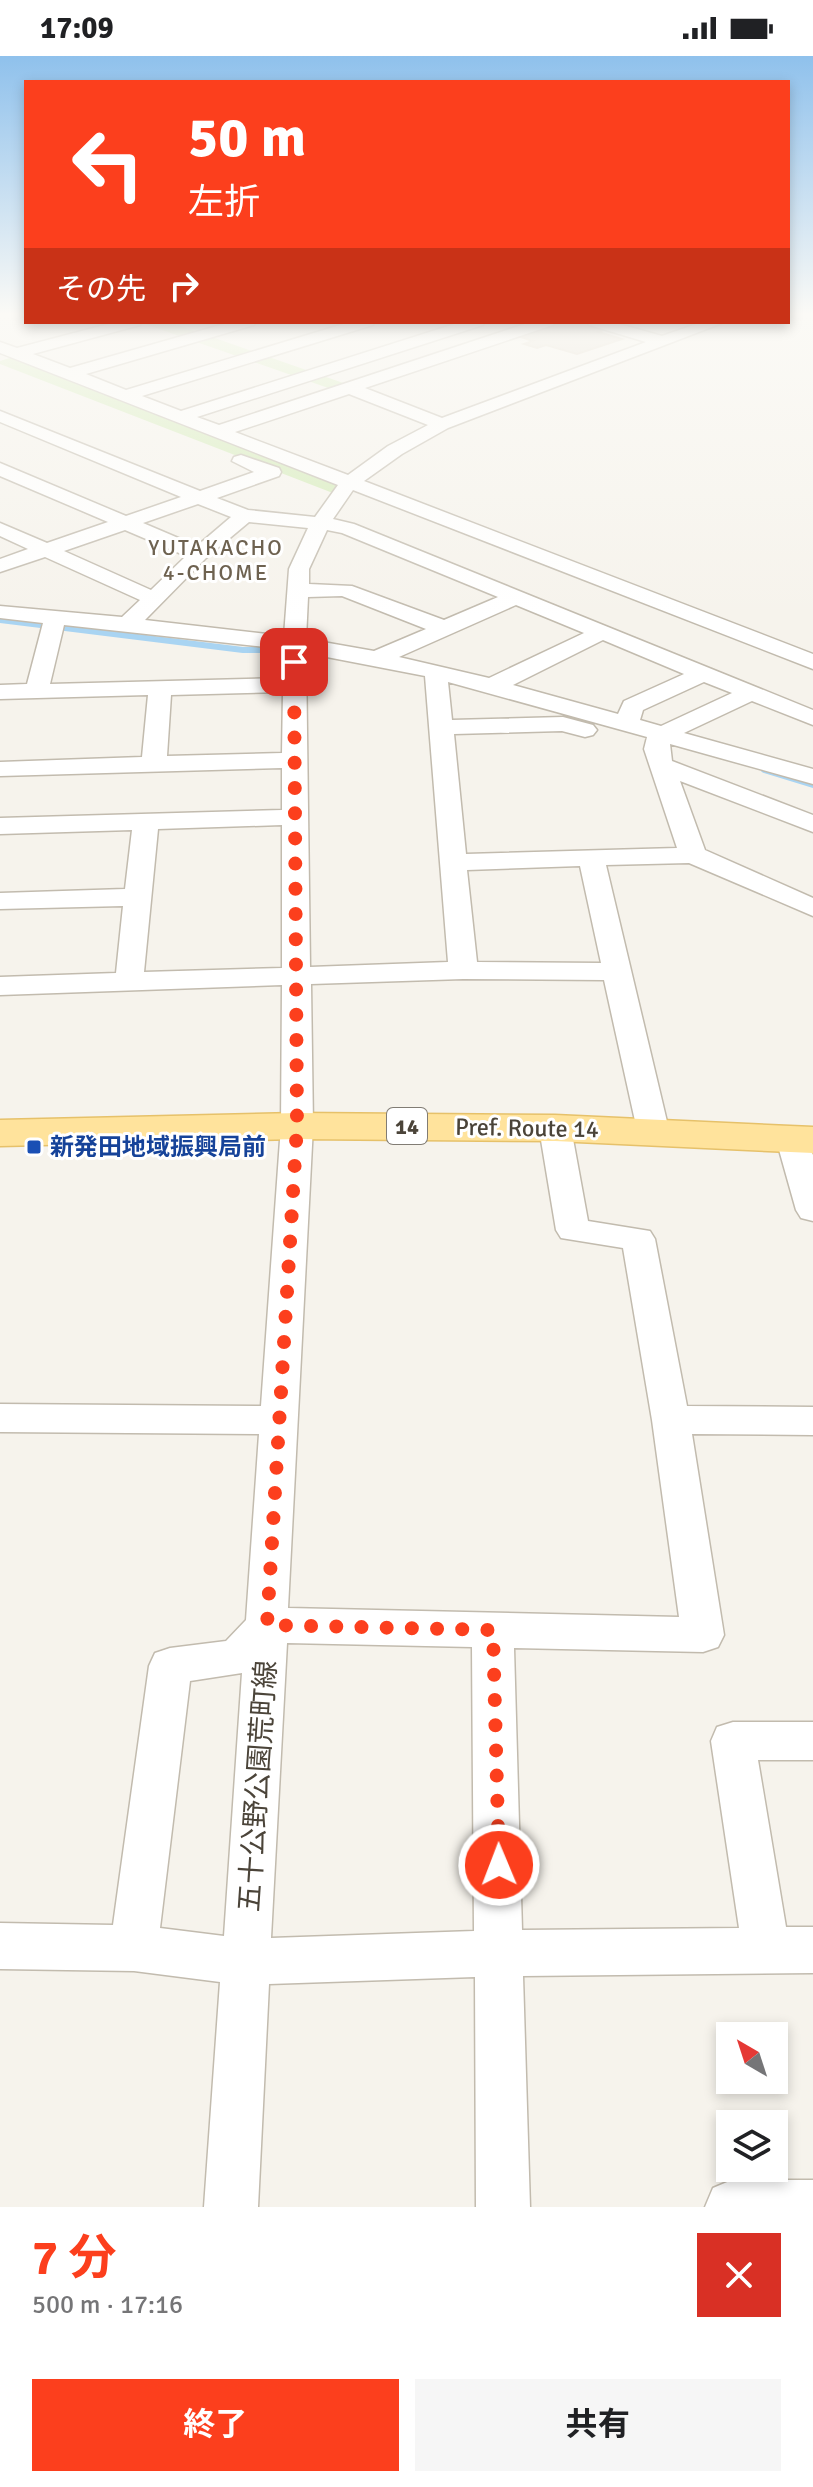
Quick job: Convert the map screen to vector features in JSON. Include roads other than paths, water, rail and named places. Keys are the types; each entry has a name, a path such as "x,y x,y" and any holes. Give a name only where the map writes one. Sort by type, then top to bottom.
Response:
{"main road":[{"name":"Pref. Route 14","path":"0,1133 297,1126 653,1130 803,1139"}],"street":[{"path":"1,416 245,516 347,528 813,718"},
{"path":"127,416 139,421"},
{"path":"217,432 264,416"},
{"path":"422,416 442,424"},
{"name":"五十公野公園荒町線","path":"231,2207 297,1126 294,685 299,569 320,523 348,484 395,450 463,416"},
{"path":"179,417 813,662"},
{"path":"0,566 272,472 167,433"},
{"path":"2,471 199,554"},
{"path":"126,626 199,554 245,516"},
{"path":"0,529 154,599"},
{"path":"298,591 345,590 444,628"},
{"path":"375,659 516,597"},
{"path":"0,612 296,645 375,659 490,687 627,725 660,750 813,824"},
{"path":"37,691 55,618"},
{"path":"490,687 603,632"},
{"path":"436,673 463,970"},
{"path":"627,725 632,706 704,673"},
{"path":"0,692 294,685"},
{"path":"154,765 160,688"},
{"path":"660,750 751,693"},
{"path":"441,727 563,724 660,750 813,777"},
{"path":"660,750 693,855"},
{"path":"0,769 294,760"},
{"path":"0,826 295,817"},
{"path":"129,982 146,822"},
{"path":"453,862 693,855 813,908"},
{"path":"591,858 653,1130"},
{"path":"0,901 138,897"},
{"path":"0,986 463,970 619,972"},
{"path":"134,1948 170,1666 238,1657 267,1625 703,1635 671,1420 638,1239 573,1230 555,1128"},
{"path":"803,1139 813,1210"},
{"path":"0,1418 279,1420"},
{"path":"671,1420 813,1421"},
{"path":"493,1630 501,1953 503,2207"},
{"path":"766,1949 733,1741 813,1741"},
{"path":"0,1946 134,1948 246,1962 501,1953 813,1950"},
{"path":"732,2207 813,2207"}],"waterway":[{"path":"0,620 243,650 294,650"},
{"path":"764,770 813,785"}],"place":[{"name":"新発田地域振興局前","path":"34,1147"}],"district":[{"name":"YUTAKACHO 4-CHOME","path":"216,560"}]}
